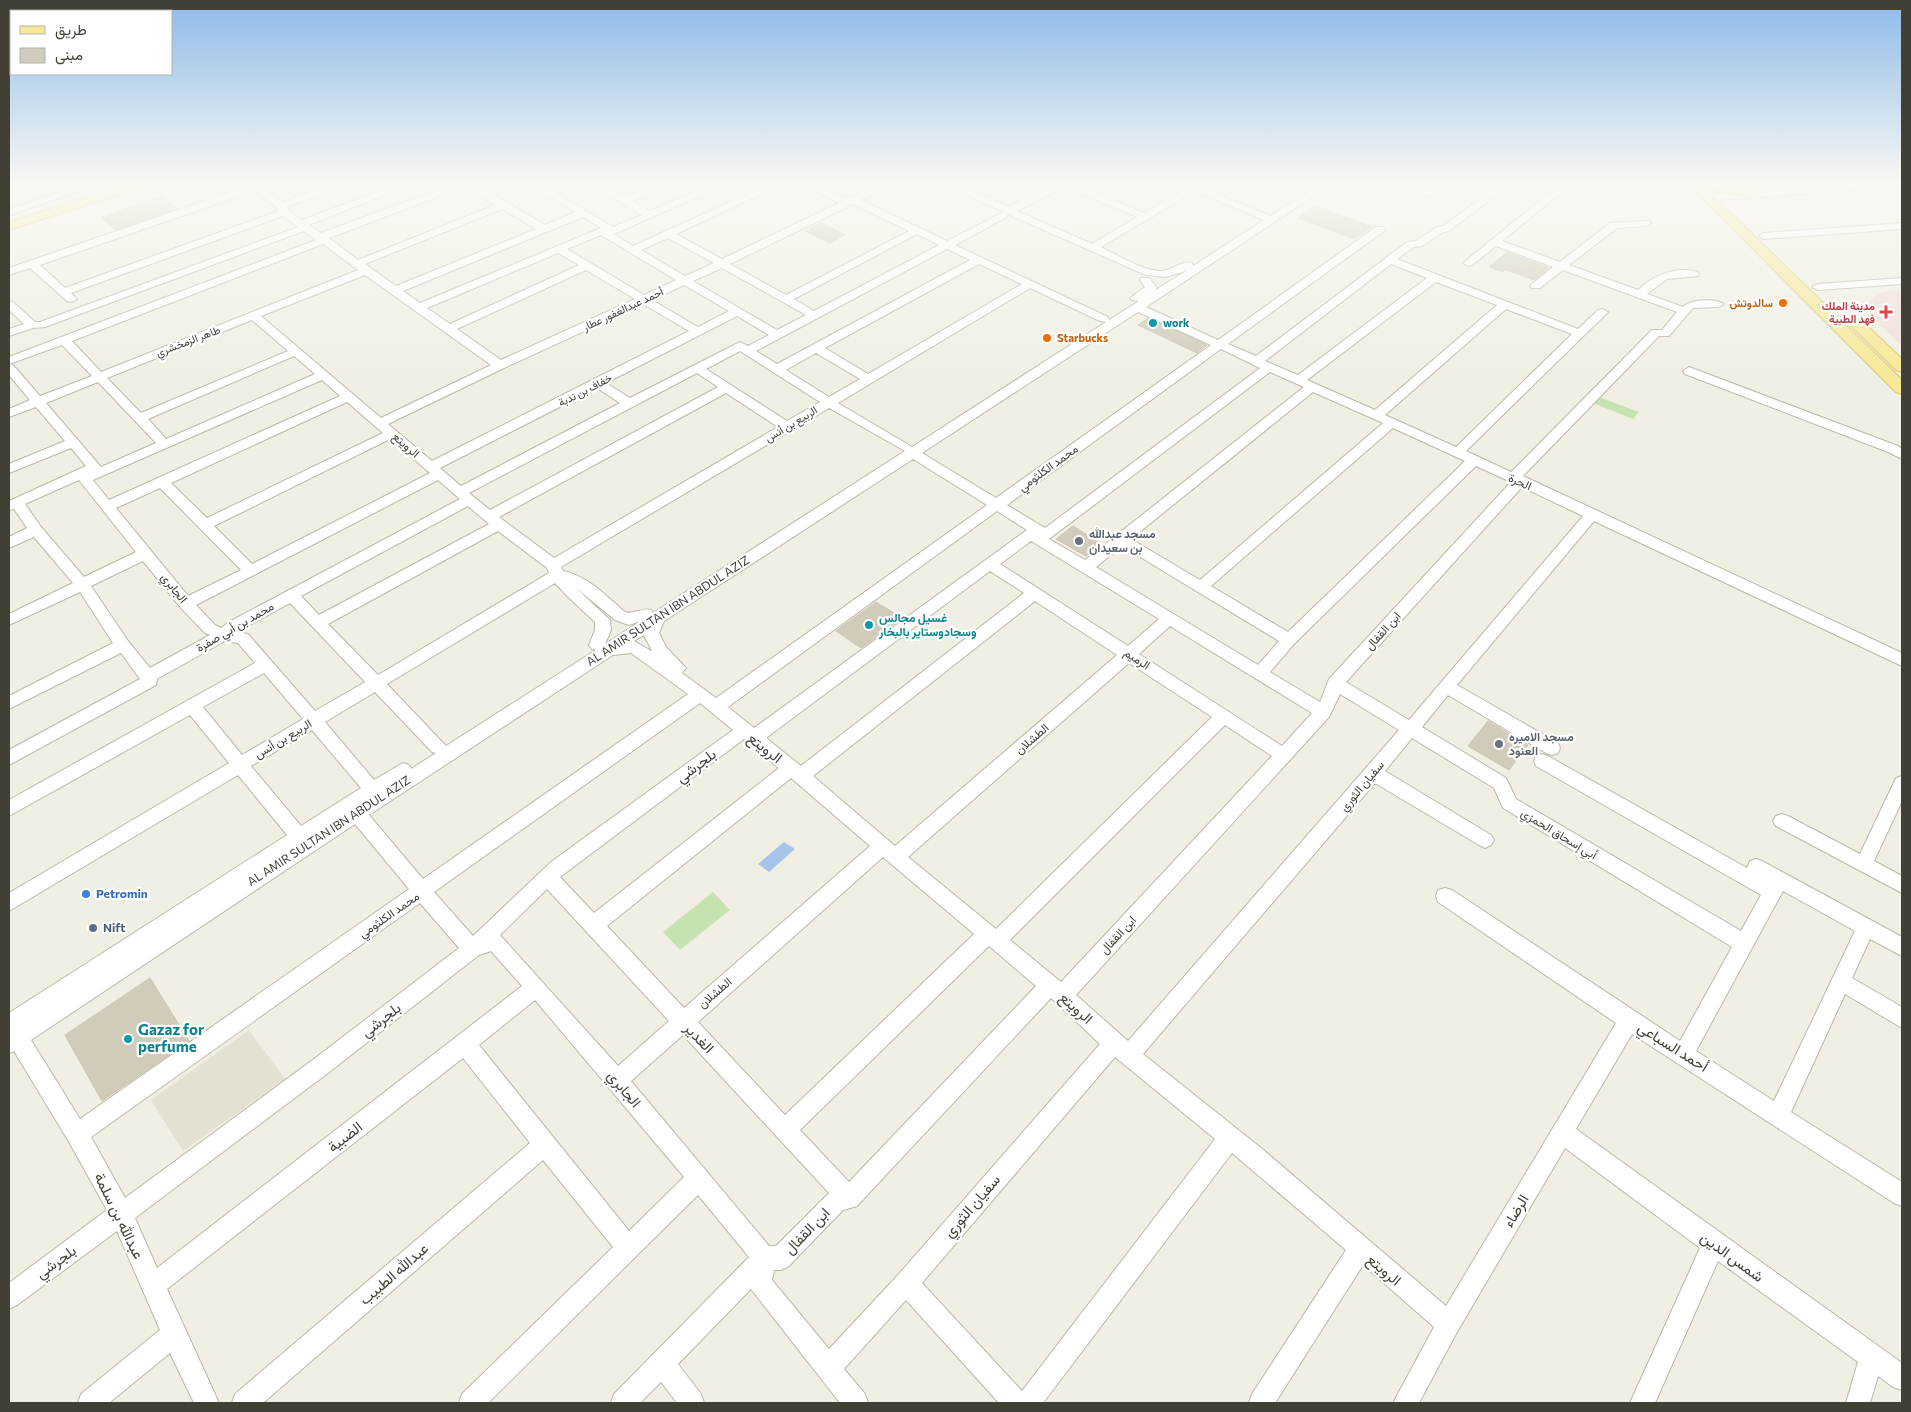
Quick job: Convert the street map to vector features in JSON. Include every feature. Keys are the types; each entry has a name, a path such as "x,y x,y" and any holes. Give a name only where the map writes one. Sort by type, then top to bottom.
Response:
{"main road":[{"path":"1770,248 1902,389"},
{"path":"1777,248 1832,300"},
{"path":"1846,314 1902,367"}],"street":[{"path":"9,272 76,248"},
{"path":"64,292 180,248"},
{"path":"9,333 32,325 41,325 153,285 248,248"},
{"path":"9,361 300,248"},
{"path":"336,248 398,290 500,365"},
{"name":"طاهر الزمخشري","path":"9,413 253,315 406,248"},
{"path":"398,290 499,248"},
{"path":"420,307 562,248"},
{"path":"629,248 777,335"},
{"path":"632,250 637,248"},
{"path":"693,248 814,315"},
{"name":"أحمد عبدالغفور عطار","path":"380,423 500,365 755,248"},
{"path":"786,299 884,248"},
{"name":"محمد بن أبي صفرة","path":"9,758 150,681 148,677 223,635 234,626 630,404 698,369 777,335 941,248"},
{"path":"956,248 1104,319"},
{"path":"1085,248 1159,281 1173,281 1190,273 1229,248"},
{"path":"1092,248 1159,281"},
{"path":"1159,281 1214,248"},
{"name":"محمد الكلثومي","path":"716,707 1354,248"},
{"name":"بلجرشي","path":"9,1297 321,1066 472,948 549,878 557,868 990,564 1038,533 1263,364 1406,248"},
{"path":"1468,262 1487,248"},
{"path":"1511,248 1684,311 1690,305 1718,304"},
{"path":"1536,286 1586,248"},
{"path":"559,249 698,332"},
{"path":"776,370 978,259"},
{"path":"1389,260 1579,333"},
{"path":"32,264 82,309"},
{"path":"450,328 588,265"},
{"path":"1639,295 1657,279 1662,277 1694,274"},
{"path":"1299,380 1434,278"},
{"name":"AL AMIR SULTAN IBN ABDUL AZIZ","path":"11,1027 357,813 653,615 908,450 1136,307 1159,281"},
{"name":"AL AMIR SULTAN IBN ABDUL AZIZ","path":"908,450 1159,281"},
{"path":"1818,287 1902,281"},
{"name":"الربيع بن أنس","path":"9,903 315,720 828,402 1030,284"},
{"path":"153,285 170,299"},
{"path":"1376,416 1505,304"},
{"path":"10,307 32,325"},
{"name":"الحرة","path":"1136,307 1520,481 1902,660"},
{"name":"خفاف بن ندبة","path":"186,604 251,571 598,383 738,311"},
{"name":"ابن القفال","path":"764,1258 781,1258 837,1200 849,1198 1056,990 1283,756 1332,699 1335,683 1520,481 1515,476 1656,332 1665,334 1684,311"},
{"path":"1457,454 1602,312"},
{"name":"الرويتع","path":"253,315 465,496 555,570 576,596 602,620 604,647"},
{"path":"64,340 164,444"},
{"path":"743,348 997,505 1086,568 1322,712"},
{"path":"817,348 868,379"},
{"path":"140,418 297,351"},
{"name":"الجابري","path":"9,368 74,442 106,507 146,553 186,604 210,629 223,635 243,638 372,789"},
{"path":"698,369 787,427"},
{"path":"1689,371 1893,449 1902,455"},
{"path":"148,677 123,646 82,584 12,504 164,444 324,375"},
{"path":"598,383 630,404"},
{"path":"1086,568 1313,386"},
{"path":"319,622 727,387"},
{"path":"106,507 349,396"},
{"path":"1200,588 1391,423"},
{"path":"205,525 392,433"},
{"path":"11,463 74,442"},
{"path":"1260,674 1289,640 1473,461"},
{"path":"161,481 251,571"},
{"name":"سفيان الثوري","path":"828,1368 1373,773 1592,515"},
{"path":"9,543 36,530"},
{"path":"1121,539 1289,640"},
{"path":"9,620 146,553"},
{"name":"الرميم","path":"990,564 1283,756"},
{"name":"الرويتع","path":"555,570 582,584 620,616 629,619 653,615"},
{"path":"594,924 1035,593"},
{"path":"291,595 438,747"},
{"path":"653,615 651,633 660,651 686,675 700,694"},
{"name":"الطشلان","path":"616,1080 683,1021 1130,655 1169,619"},
{"path":"9,703 123,646"},
{"path":"604,647 634,647 700,694"},
{"name":"AL AMIR SULTAN IBN ABDUL AZIZ","path":"11,1027 298,836 438,747 604,647"},
{"path":"9,809 266,664"},
{"name":"أبي إسحاق الحمزي","path":"1335,683 1500,783 1509,803 1743,944"},
{"path":"1446,686 1547,754 1776,886 1866,927 1902,947"},
{"name":"محمد الكلثومي","path":"77,1134 700,694"},
{"name":"الرويتع","path":"700,694 1056,990 1122,1049 1449,1324"},
{"path":"192,706 298,836"},
{"path":"786,1129 992,938 1224,716"},
{"path":"1373,773 1485,840"},
{"path":"1864,864 1902,783"},
{"path":"357,813 422,892 472,948"},
{"path":"1782,820 1902,885"},
{"path":"1756,867 1776,886"},
{"name":"الغدير","path":"549,878 849,1198"},
{"path":"1684,1054 1776,886"},
{"name":"أحمد السباعي","path":"1445,896 1629,1020 1779,1114 1902,1195"},
{"path":"1779,1114 1866,927"},
{"name":"الجابري","path":"472,948 494,941 616,1080 764,1258"},
{"path":"1842,982 1902,1018"},
{"name":"الضبية","path":"152,1286 536,987"},
{"name":"الرضاء","path":"1405,1403 1449,1324 1629,1020"},
{"name":"عبدالله بن سلمة","path":"11,1027 77,1134 122,1215 152,1286 207,1403"},
{"path":"465,1044 627,1247"},
{"name":"شمس الدين","path":"1563,1133 1714,1244 1902,1378"},
{"path":"1028,1403 1230,1138"},
{"name":"عبدالله الطبيب","path":"244,1403 545,1144"},
{"path":"471,1403 699,1178"},
{"path":"1642,1403 1714,1244"},
{"path":"1261,1403 1360,1249"},
{"path":"623,1403 764,1258"},
{"path":"764,1258 760,1283 856,1403"},
{"path":"906,1283 1016,1403"},
{"path":"90,1403 174,1334"},
{"path":"1858,1403 1872,1358"},
{"path":"662,1363 692,1403"}],"shaded area":[{"name":"مدينة الملك فهد الطبية","path":"1902,288 1902,346 1873,318 1868,306 1871,299 1881,293"},
{"path":"249,1030 285,1079 183,1151 151,1100"}],"green space":[{"path":"1599,397 1639,412 1633,419 1593,403"},
{"path":"713,892 730,910 680,950 663,932"}],"water":[{"path":"784,842 795,849 769,872 758,864"}],"building":[{"path":"1507,252 1549,268 1534,280 1506,270 1503,272 1489,267"},
{"path":"1148,318 1207,345 1197,353 1138,325"},
{"name":"مسجد عبدالله بن سعيدان","path":"1073,526 1101,544 1086,556 1056,539"},
{"name":"غسيل مجالس وسجادوستاير بالبخار","path":"876,602 902,618 861,648 836,631"},
{"name":"مسجد الاميره العنود","path":"1488,721 1528,745 1509,770 1468,746"},
{"name":"Gazaz for perfume","path":"150,978 189,1041 102,1101 65,1035"}],"place":[{"name":"سالدوتش","path":"1783,303"},
{"name":"مدينة الملك فهد الطبية","path":"1886,312"},
{"name":"work","path":"1153,323"},
{"name":"Starbucks","path":"1047,338"},
{"name":"مسجد عبدالله بن سعيدان","path":"1079,541"},
{"name":"غسيل مجالس وسجادوستاير بالبخار","path":"869,625"},
{"name":"مسجد الاميره العنود","path":"1499,744"},
{"name":"Petromin","path":"86,894"},
{"name":"Nift","path":"93,928"},
{"name":"Gazaz for perfume","path":"128,1039"}]}
